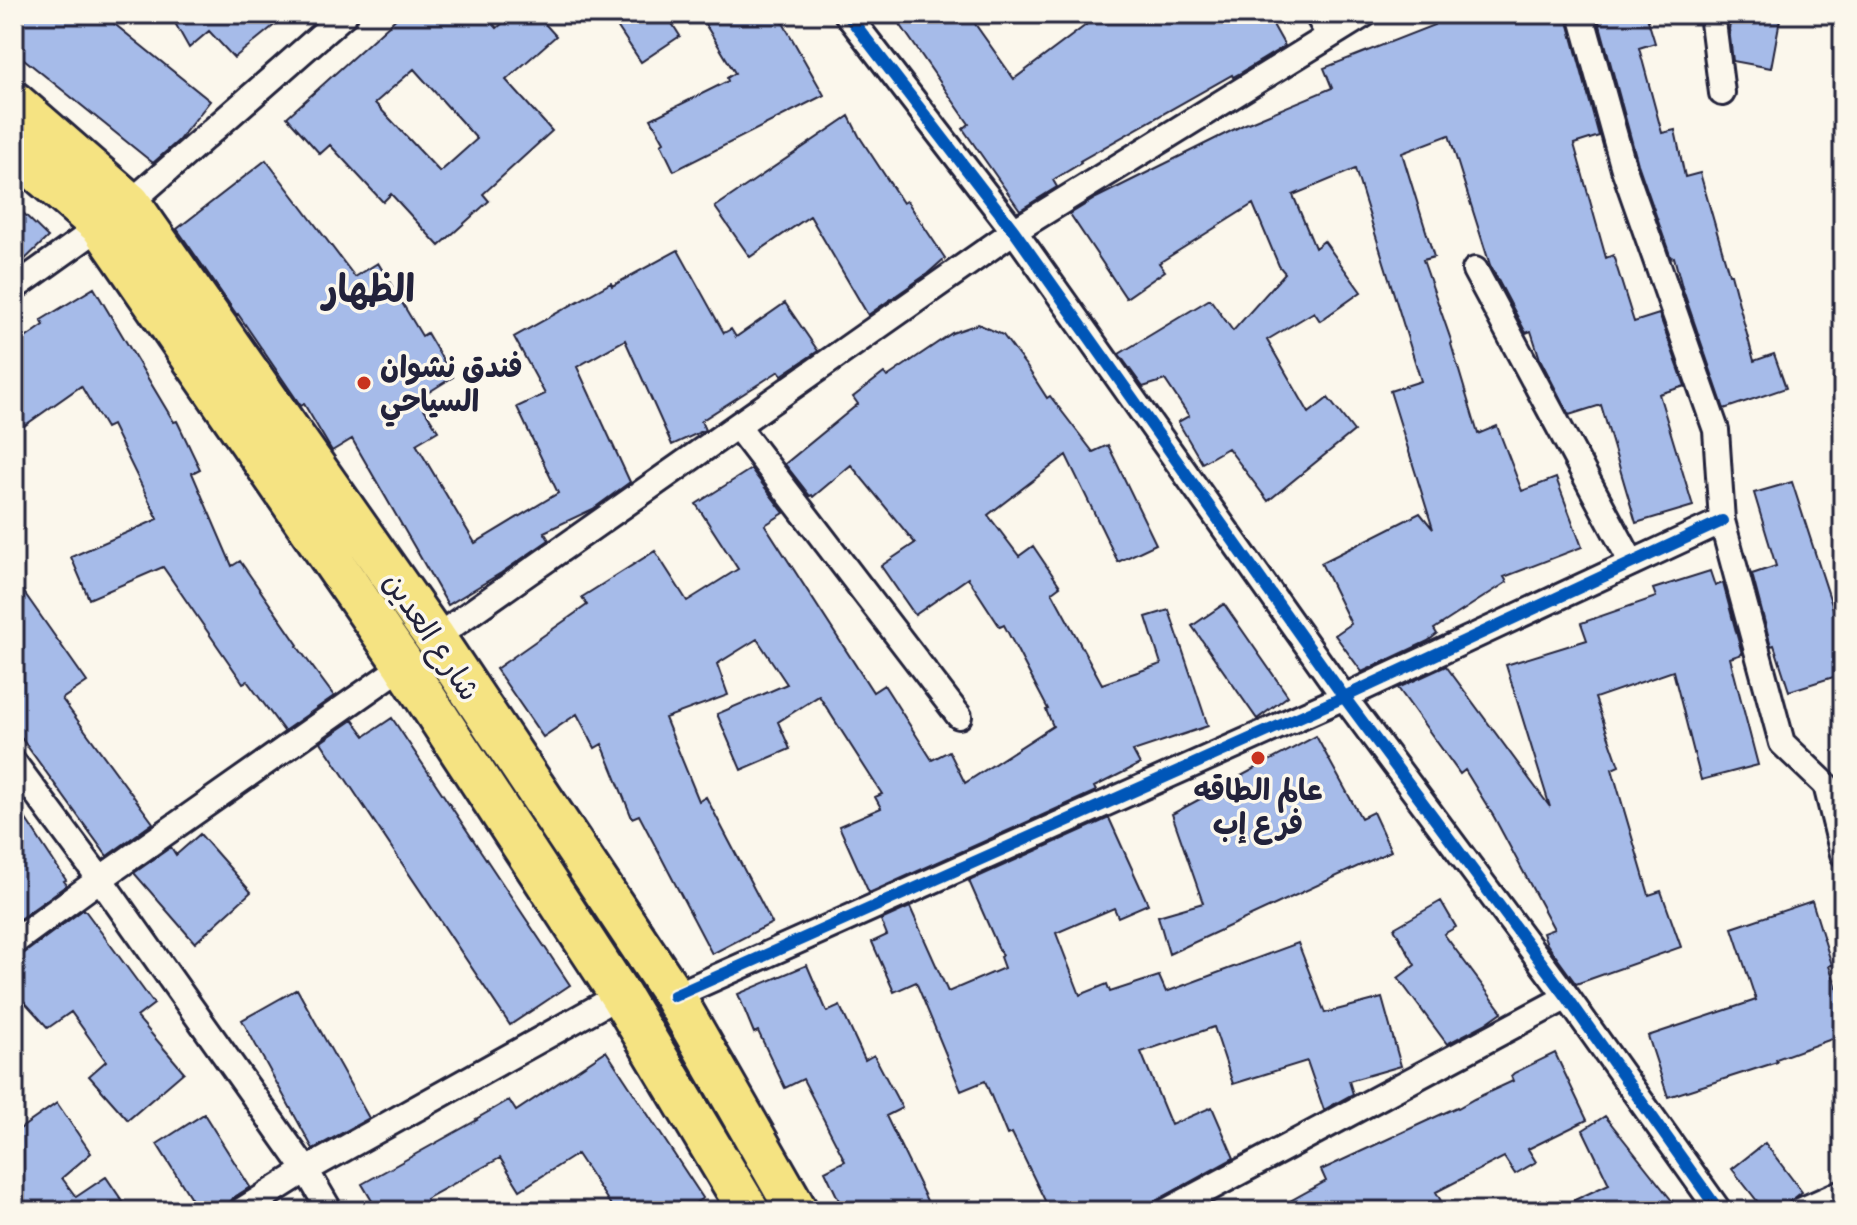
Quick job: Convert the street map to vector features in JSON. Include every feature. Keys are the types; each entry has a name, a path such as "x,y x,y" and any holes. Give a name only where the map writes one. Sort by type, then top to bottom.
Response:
{"main road":[{"name":"شارع العدين","path":"14,102 116,214 435,638 674,996 797,1211"},
{"name":"شارع العدين","path":"14,151 116,214 404,665 620,995 749,1211"}],"street":[{"path":"14,288 116,214 345,14"},
{"path":"847,14 1014,231 1344,697 1567,997 1719,1211"},
{"path":"435,638 1014,231 1323,24 1365,14"},
{"path":"1581,14 1624,169 1716,430 1722,521 1782,743 1835,782 1843,854"},
{"path":"1712,14 1722,93"},
{"path":"1475,270 1632,563"},
{"path":"737,426 959,716"},
{"path":"674,996 1344,697 1722,521"},
{"path":"14,942 404,665"},
{"path":"14,763 306,1170 330,1211"},
{"path":"241,1211 306,1170 620,995"},
{"path":"1167,1211 1567,997"},
{"path":"1800,1211 1843,1192"}],"building":[{"path":"14,14 102,14 210,101 178,141 153,163 14,51"},
{"path":"170,14 288,14 234,58 209,31 189,48"},
{"path":"401,14 484,14 497,28 513,14 536,14 556,36 506,80 552,131 483,194 489,201 439,246 391,194 383,202 330,145 320,154 287,117","holes":["414,69 477,139 440,172 375,103"]},
{"path":"609,14 666,14 680,36 641,62"},
{"path":"699,14 778,14 824,95 674,171 661,144 664,142 651,119 728,81 727,78 735,73"},
{"path":"893,14 968,14 1014,79 1086,25 1080,14 1267,14 1285,46 1080,161 1053,180 1057,187 1020,210 963,129 969,124"},
{"path":"1431,14 1566,14 1599,136 1574,144 1606,258 1613,255 1634,322 1659,314 1685,386 1659,394 1693,506 1636,523 1601,405 1569,415 1540,359 1531,331 1526,333 1490,265 1449,135 1402,153 1434,257 1423,260 1452,343 1478,434 1497,426 1522,491 1556,478 1582,547 1504,577 1507,582 1434,629 1437,634 1428,641 1362,672 1335,635 1351,624 1321,563 1420,513 1433,529 1390,391 1421,381 1355,169 1293,195 1315,248 1324,241 1361,292 1320,321 1314,312 1267,340 1309,413 1328,398 1354,431 1268,501 1228,448 1202,463 1178,422 1189,416 1165,380 1143,387 1119,354 1210,299 1233,331 1285,273 1279,266 1253,204 1159,263 1165,271 1126,298 1070,214 1243,125 1332,88 1324,68 1434,25"},
{"path":"1597,14 1646,14 1655,43 1639,48 1662,133 1675,130 1685,177 1700,173 1754,361 1774,354 1786,388 1724,409 1674,257 1671,258 1638,164"},
{"path":"1732,14 1781,14 1771,68 1733,61 1729,29"},
{"path":"849,116 903,203 907,201 945,258 868,315 810,216 750,257 715,207"},
{"path":"266,160 355,277 378,263 422,336 427,333 453,377 418,399 438,431 416,444 475,543 558,493 517,407 545,394 514,337 678,250 724,333 731,329 736,337 785,303 818,351 782,375 779,371 701,421 705,430 672,445 625,340 577,367 630,482 593,509 544,532 549,540 448,605 352,439 332,451 304,404 301,406 177,229"},
{"path":"14,204 48,237 14,270"},
{"path":"94,288 174,422 177,421 200,469 192,473 232,566 240,561 334,696 284,731 247,681 243,683 163,567 89,599 71,557 158,519 112,425 106,428 81,386 14,433 14,346 44,325 41,320"},
{"path":"978,324 1003,335 1047,398 1050,396 1093,452 1108,445 1156,544 1118,562 1066,455 988,515 1019,556 1033,546 1060,586 1052,592 1102,684 1161,664 1146,617 1169,610 1208,726 1133,751 1140,764 1094,787 1096,791 869,893 839,826 881,808 875,797 882,794 819,696 778,722 790,749 741,770 717,714 787,684 757,639 717,664 728,695 665,718 699,801 706,797 772,923 712,954 639,815 632,818 602,744 595,748 577,714 543,737 496,669 587,605 582,597 655,551 687,601 738,569 696,504 751,469 784,513 765,525 873,692 884,685 932,760 949,751 965,783 1053,726 1048,709 1004,625 1000,627 968,578 915,615 881,566 915,543 851,465 813,497 785,464 858,404 853,397 884,373 887,377 952,333"},
{"path":"1792,482 1843,639 1843,674 1789,691 1774,645 1771,646 1752,574 1776,566 1754,493"},
{"path":"1710,571 1715,586 1723,583 1742,654 1730,658 1758,765 1701,780 1673,671 1595,698 1619,766 1612,769 1649,895 1661,891 1681,947 1576,984 1547,944 1543,933 1554,929 1494,817 1465,770 1460,774 1398,688 1446,666 1550,807 1506,665 1587,640 1581,623 1656,597 1653,589"},
{"path":"14,578 87,682 62,699 153,823 107,856 14,728"},
{"path":"1224,604 1288,696 1257,719 1192,626"},
{"path":"392,718 570,985 510,1025 321,742 353,720 365,736"},
{"path":"1316,736 1361,818 1373,812 1391,851 1169,954 1158,916 1203,903 1172,814 1200,799 1244,783 1241,776"},
{"path":"14,801 67,885 14,923"},
{"path":"1109,818 1148,904 1118,917 1114,908 1056,933 1080,995 1107,984 1110,992 1159,976 1166,992 1298,943 1325,1013 1382,998 1401,1066 1349,1081 1353,1094 1324,1110 1307,1061 1233,1084 1214,1027 1141,1052 1171,1125 1212,1107 1234,1158 1156,1201 1128,1211 1050,1211 1012,1133 1007,1135 985,1081 961,1091 916,982 894,992 872,942 887,935 881,920 910,907 948,992 1004,968 1002,956 969,881"},
{"path":"200,834 251,892 195,943 134,873 171,847 176,855"},
{"path":"1441,901 1456,927 1444,934 1502,1012 1447,1044 1398,978 1415,965 1394,928"},
{"path":"1812,901 1832,965 1829,966 1843,1003 1843,1035 1776,1059 1777,1062 1668,1097 1648,1036 1756,1000 1732,928"},
{"path":"84,909 154,1004 137,1017 184,1072 128,1120 89,1076 106,1061 71,1012 48,1028 14,990 14,957 23,954"},
{"path":"807,965 827,1012 840,1006 865,1060 874,1055 902,1108 886,1116 932,1211 844,1211 825,1171 845,1161 803,1079 785,1088 758,1031 754,1033 738,994"},
{"path":"297,989 369,1118 313,1149 242,1020"},
{"path":"606,1051 703,1198 683,1211 615,1211 577,1154 520,1190 500,1158 426,1199 433,1211 378,1211 362,1184 509,1100 516,1111"},
{"path":"1555,1053 1587,1120 1528,1149 1536,1162 1515,1174 1504,1157 1436,1192 1441,1201 1420,1211 1272,1211 1326,1181 1321,1170 1513,1081 1511,1076 1514,1073"},
{"path":"57,1103 91,1153 62,1178 76,1197 106,1177 129,1211 14,1211 14,1133"},
{"path":"204,1114 250,1187 220,1211 199,1211 157,1144"},
{"path":"1605,1116 1680,1211 1551,1211 1609,1184 1583,1130"},
{"path":"1765,1143 1802,1192 1778,1211 1765,1211 1732,1169"}],"cycle path":[{"path":"847,14 1014,231 1344,697 1567,997 1719,1211"},
{"path":"674,996 1344,697 1722,521"}],"place":[{"name":"فندق نشوان السياحي","path":"364,383"},
{"name":"عالم الطاقه فرع إب","path":"1258,758"}],"district":[{"name":"الظهار","path":"369,289"}]}
